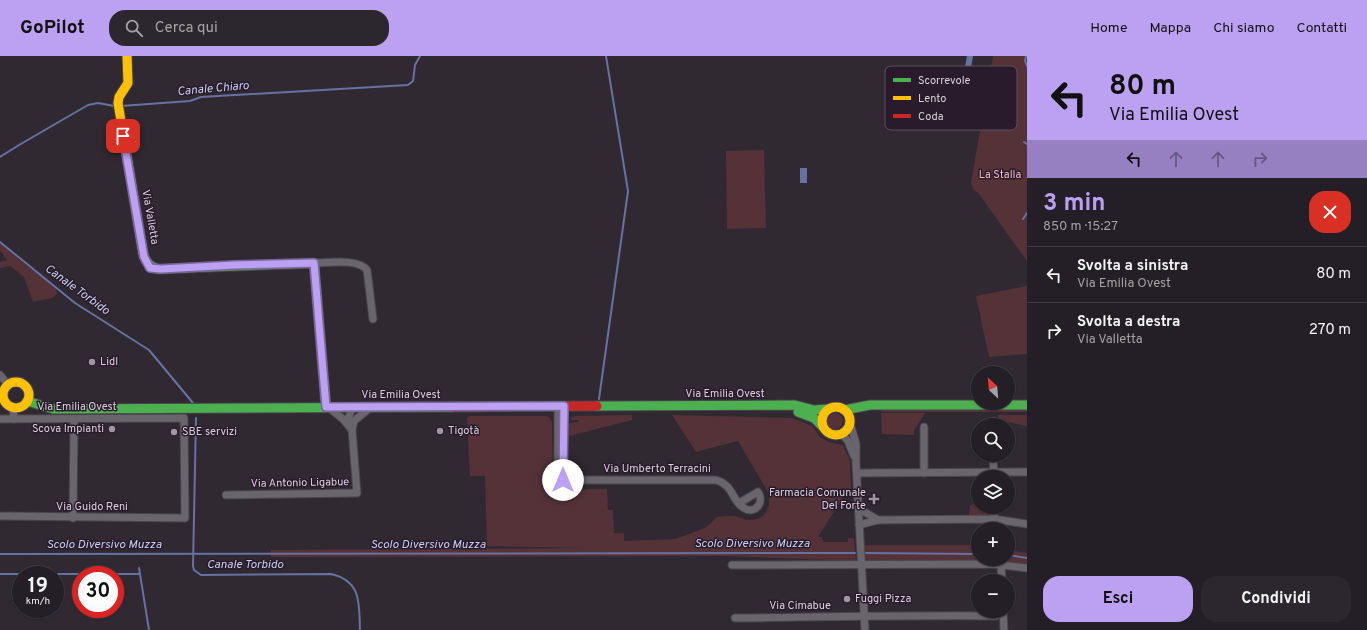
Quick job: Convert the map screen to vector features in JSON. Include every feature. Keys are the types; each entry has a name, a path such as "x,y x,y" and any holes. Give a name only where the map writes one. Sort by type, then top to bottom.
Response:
{"main road":[{"name":"Via Valletta","path":"127,56 128,83 119,97 118,105 144,257 150,268 161,269 314,263"},
{"path":"314,263 327,407"},
{"path":"16,382 24,386 28,393 27,401 21,407 6,405 4,400 4,390 16,382"},
{"name":"Via Emilia Ovest","path":"27,401 53,409 795,405 814,410 828,410"},
{"path":"844,410 870,405 1027,405"},
{"name":"Via Emilia Ovest","path":"777,406 807,414 814,418 823,427"},
{"path":"850,421 847,413 837,407 828,410 823,416 823,427 829,433 837,435 842,434 846,431 850,421 857,413 877,406"}],"street":[{"name":"Via Valletta","path":"314,263 354,263 365,267 367,270 373,319"},
{"path":"0,375 4,390"},
{"path":"6,405 14,419"},
{"path":"327,407 352,425 371,407"},
{"name":"Via Antonio Ligabue","path":"226,495 357,493 352,425 354,413 352,407"},
{"name":"Via Umberto Terracini","path":"561,407 561,480 716,480 726,484 739,503"},
{"name":"Via Emilia Ovest","path":"0,419 184,418 185,518"},
{"path":"73,518 74,419"},
{"path":"850,421 856,444 865,630"},
{"path":"924,427 924,473"},
{"path":"842,434 852,448 856,463"},
{"path":"1015,473 1027,472"},
{"path":"857,473 971,474"},
{"path":"858,508 878,520"},
{"path":"994,514 994,519"},
{"name":"Via Guido Reni","path":"0,516 73,518 185,518"},
{"path":"859,516 871,516"},
{"path":"859,525 878,520 994,519 1027,524"},
{"path":"732,565 971,565"},
{"path":"1010,566 1027,568"},
{"name":"Via Cimabue","path":"735,618 904,615 971,616"},
{"path":"1003,618 1004,630"}],"green space":[{"name":"La Stalla","path":"993,56 1027,56 1027,261 979,194 973,189 971,183 980,130 1017,130 1017,66 991,66"},
{"path":"764,150 766,228 727,229 726,151"},
{"path":"0,242 22,262 55,286 57,294 52,298 33,302 24,277 10,266 0,268 0,262 7,260 0,250"},
{"path":"1027,286 1027,354 989,357 976,296"},
{"path":"882,409 1027,409 1027,412 881,412"},
{"path":"832,413 838,413 843,418 841,427 838,429 832,429 827,424 827,418"},
{"path":"881,413 925,413 914,431 914,435 882,434"},
{"path":"632,415 632,420 569,436 569,423 579,422 578,420 571,420 571,418 575,416"},
{"path":"672,415 792,418 812,426 821,438 829,442 843,445 850,461 851,492 844,496 818,537 822,537 823,542 848,542 848,538 853,538 856,561 724,556 271,557 271,550 585,548 487,546 485,476 470,476 467,418 469,416 549,417 552,422 553,489 607,489 608,510 613,510 614,533 624,533 624,541 675,539 705,528 717,517 735,516 755,520 764,515 769,502 768,492 738,441 696,452"},
{"path":"998,415 1027,415 1027,426 1015,424 1015,418 998,418"},
{"path":"971,505 971,514 990,515 969,515"},
{"path":"865,545 971,545 971,563 865,561"},
{"path":"1015,551 1027,553 1027,567 1015,564"}],"water":[{"path":"800,168 807,168 807,183 800,183"}],"waterway":[{"name":"Canale Chiaro","path":"121,106 190,101 201,97 408,85 413,81 415,65 420,56"},
{"path":"599,399 628,191 606,56"},
{"path":"968,66 970,56"},
{"path":"1026,56 1025,61 1027,66"},
{"name":"Canale Chiaro","path":"0,157 88,105 98,103 114,106"},
{"path":"1023,219 1027,213"},
{"name":"Canale Torbido","path":"0,242 75,303 149,350 193,403"},
{"name":"Canale Torbido","path":"196,418 194,570 201,575 331,574 341,577 354,588 357,595 359,603 360,630"},
{"name":"Scolo Diversivo Muzza","path":"0,554 855,553"},
{"name":"Scolo Diversivo Muzza","path":"865,553 971,554"},
{"name":"Scolo Diversivo Muzza","path":"1015,556 1027,558"},
{"name":"Canale Chiaro","path":"139,568 149,630"},
{"name":"Canale Chiaro","path":"0,574 139,574"}],"traffic: fast":[{"path":"143,253 148,263 152,267 158,269 314,263 326,407"},
{"path":"27,401 53,409 452,407"},
{"path":"597,406 795,405 814,410 828,409"},
{"path":"844,410 870,405 1027,405"},
{"path":"798,412 814,418 823,427"}],"traffic: slow":[{"path":"127,56 128,83 119,97 118,103 143,253"},
{"path":"16,382 25,386 29,395 25,404 16,408 7,404 3,395 7,386 16,382"},
{"path":"836,407 846,411 850,421 846,431 836,435 826,431 822,421 826,411 836,407"}],"traffic: jam":[{"path":"452,407 597,406"}],"place":[{"name":"Lidl","path":"92,362"},
{"name":"Scova Impianti","path":"112,429"},
{"name":"Tigotà","path":"440,431"},
{"name":"SBE servizi","path":"174,432"},
{"name":"Farmacia Comunale Del Forte","path":"874,499"},
{"name":"Fuggi Pizza","path":"847,599"}],"route":[{"path":"123,136 144,257 150,268 161,269 314,263 326,407 564,406 563,480"}]}
